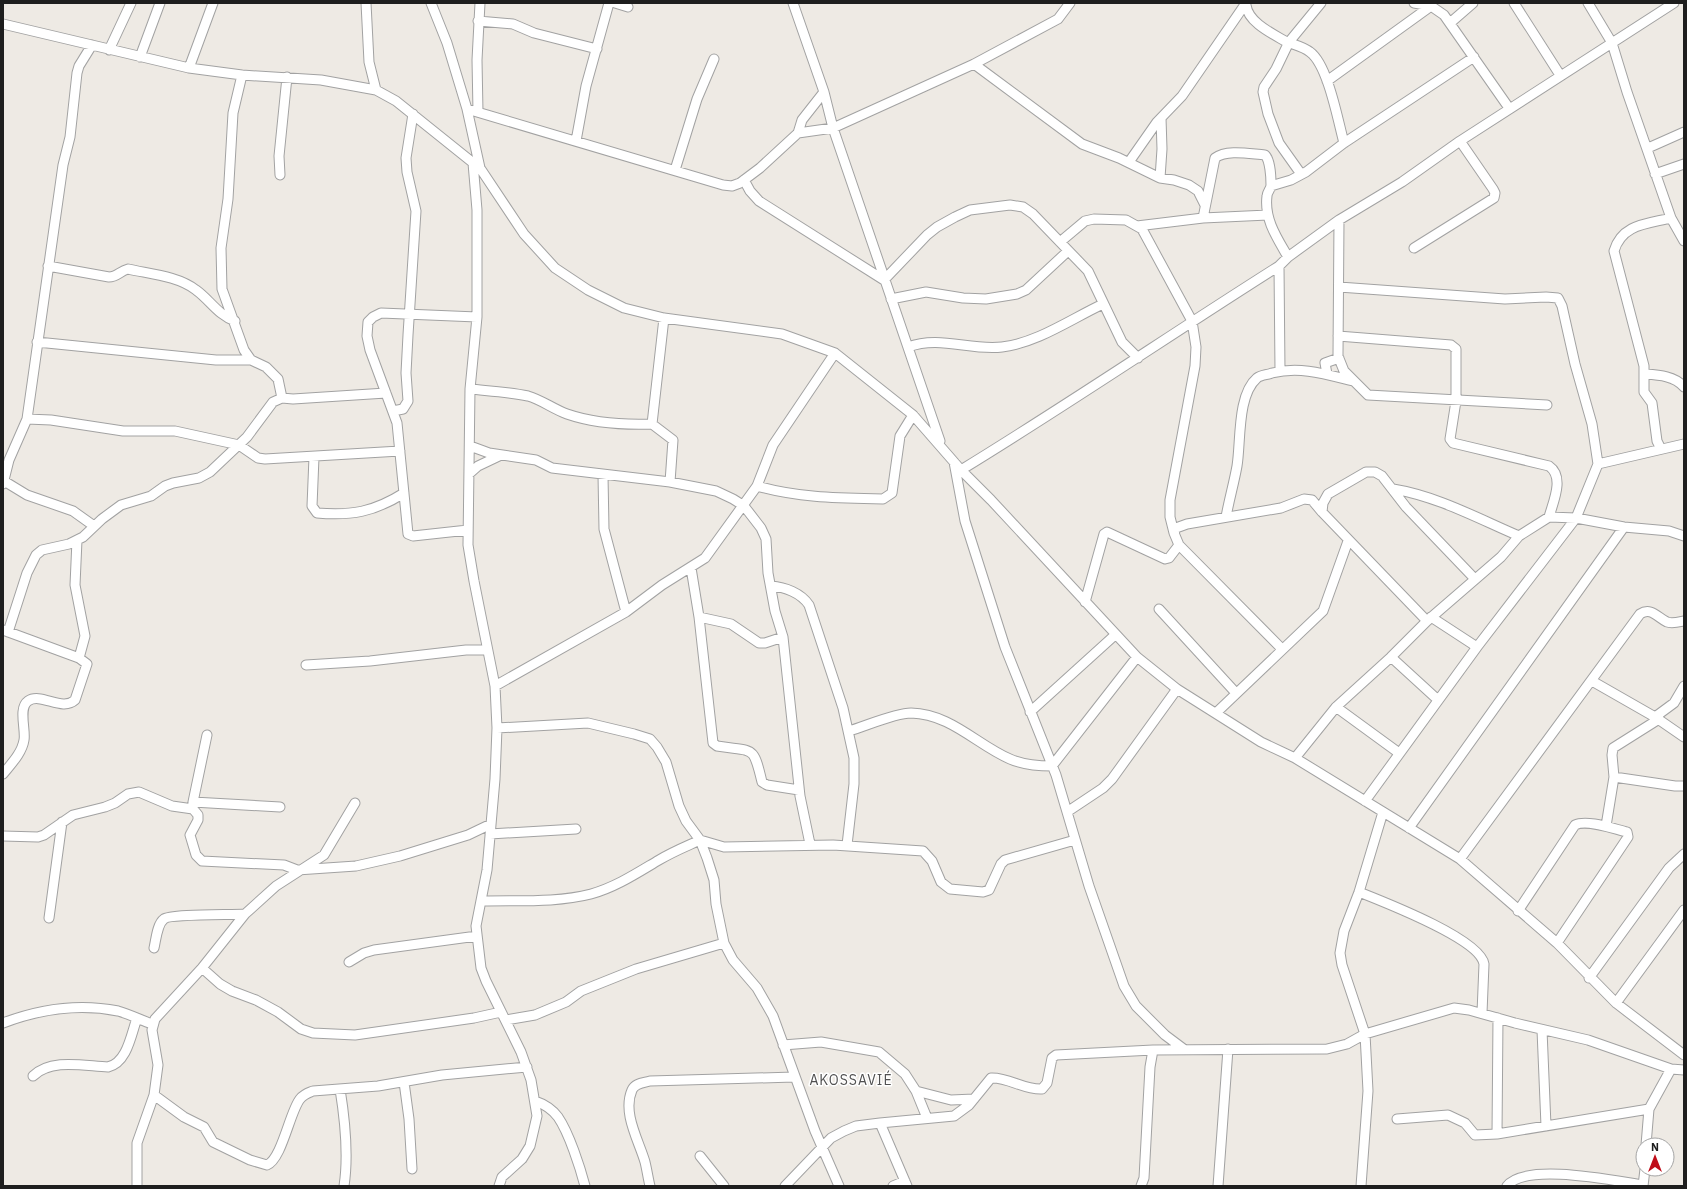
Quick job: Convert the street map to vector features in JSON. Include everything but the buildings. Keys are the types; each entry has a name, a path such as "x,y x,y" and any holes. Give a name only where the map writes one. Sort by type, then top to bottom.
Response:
{"street":[{"path":"109,50 131,3"},
{"path":"140,57 160,3"},
{"path":"189,68 213,3"},
{"path":"366,3 369,62 376,90"},
{"path":"431,3 446,43 467,109 476,165 477,317 470,389 468,530 474,581 487,650 496,686 497,728 496,779 487,870 482,901 478,914 477,936 484,975 521,1052 527,1068 537,1116 530,1146 522,1159 502,1177 499,1186"},
{"path":"478,112 478,21 480,3"},
{"path":"576,141 586,86 609,3"},
{"path":"616,3 628,6"},
{"path":"793,3 824,92 833,128 884,280 942,446"},
{"path":"798,133 833,128 974,64 1058,19 1070,3"},
{"path":"1302,174 1279,143 1268,114 1263,92 1264,86 1276,69 1289,42 1321,3"},
{"path":"1414,3 1431,6 1444,15 1510,108"},
{"path":"1450,23 1473,3"},
{"path":"1514,3 1560,75"},
{"path":"1588,3 1612,43 1627,92 1648,148 1655,174 1671,218 1684,241"},
{"path":"961,470 1138,358 1192,321 1279,266 1288,257 1339,220 1402,182 1460,141 1560,75 1674,3"},
{"path":"1129,162 1161,118 1182,96 1246,4"},
{"path":"1246,4 1247,12 1251,18 1289,42 1312,53 1319,61 1327,81 1344,143"},
{"path":"1327,81 1431,6"},
{"path":"478,21 513,24 534,33 597,49"},
{"path":"3,24 189,68 242,75 321,80 376,90 396,101 476,165 524,234 555,268 588,290 624,308 664,318 782,334 835,353 913,415 942,446 961,470 992,500 1137,657 1177,689 1217,712 1261,742 1295,758 1460,859 1518,911 1557,943 1589,978 1616,1003 1684,1055"},
{"path":"92,45 79,66 77,73 70,137 63,165 27,419 6,459 4,482 27,495 73,512 94,526"},
{"path":"1271,186 1302,174 1344,143 1474,57"},
{"path":"676,170 697,99 714,59"},
{"path":"974,64 1082,144 1129,162 1160,178 1174,180 1194,188 1198,191 1205,205"},
{"path":"242,75 233,113 228,199 221,248 222,289 244,350 251,360"},
{"path":"280,174 280,156 287,77"},
{"path":"467,109 723,185 732,186 744,180 760,168 798,133 802,120 824,92"},
{"path":"393,411 403,409 408,401 406,373 416,211 407,172 406,158 413,114"},
{"path":"1160,178 1162,149 1161,118"},
{"path":"1648,148 1684,132"},
{"path":"1414,248 1494,198 1495,193 1493,189 1460,141"},
{"path":"1203,218 1213,163 1220,154 1240,153 1265,155 1268,162 1271,186 1266,195 1268,215 1272,230 1288,257"},
{"path":"1655,174 1684,164"},
{"path":"744,180 750,191 759,201 884,280"},
{"path":"884,280 937,227 970,210 1010,205 1023,207 1033,214 1088,271 1122,342 1138,358"},
{"path":"1137,226 1203,218 1268,215"},
{"path":"1060,242 1085,221 1094,219 1115,218 1126,220 1142,229 1192,321 1196,347 1195,366 1170,500 1170,517 1174,533 1178,545 1282,649"},
{"path":"1661,449 1657,441 1652,403 1644,392 1645,374 1614,251 1617,240 1632,228 1671,218"},
{"path":"1339,220 1339,358 1344,371 1368,395 1547,405"},
{"path":"891,299 926,292 963,298 986,299 1017,294 1026,290 1068,251"},
{"path":"48,266 109,278 116,276 122,270 128,269 168,278 196,289 220,314 234,321"},
{"path":"1279,266 1280,371"},
{"path":"1339,287 1505,299 1546,297 1558,298 1562,306 1575,364 1592,424 1598,464 1576,518 1476,647 1364,801"},
{"path":"908,347 916,344 952,342 986,347 1002,347 1048,333 1103,304"},
{"path":"468,530 413,536 408,534 397,424 370,350 367,336 368,322 373,317 381,313 477,317"},
{"path":"652,424 664,318"},
{"path":"1338,336 1450,345 1456,350 1456,401 1450,439 1452,443 1549,466 1554,469 1558,481 1549,517"},
{"path":"37,342 216,360 251,360 266,367 278,379 282,398"},
{"path":"496,686 626,612 662,585 705,558 757,486 773,445 835,353"},
{"path":"1327,374 1325,363 1339,358"},
{"path":"1226,517 1237,466 1243,411 1250,388 1259,377 1280,371 1296,370 1317,371 1353,381"},
{"path":"1645,374 1657,374 1671,378 1678,381 1684,388"},
{"path":"470,389 528,396 566,414 582,418 612,423 652,424 673,440 670,482"},
{"path":"3,774 21,749 24,739 24,711 26,703 30,699 38,699 66,704 72,703 76,700 87,664 80,658 5,631 36,555 42,550 69,544 77,540 120,506 152,496 165,486 174,482 199,478 221,462 239,445 273,402 282,398 293,399 386,392"},
{"path":"757,486 783,494 804,496 883,499 889,497 892,493 894,483 900,436 913,415"},
{"path":"27,419 51,420 122,431 175,432 239,445 258,458 314,457 358,452 400,451"},
{"path":"1598,464 1684,444"},
{"path":"470,446 480,451 536,460 552,468 670,482 716,491 744,506 761,528 766,539 768,573 775,611 783,636 799,790 810,844"},
{"path":"469,474 478,466 500,455"},
{"path":"314,457 312,506 316,513 368,511 382,506 404,493"},
{"path":"953,461 965,521 1005,647 1052,766 1089,886 1124,986 1136,1006 1165,1035 1185,1050"},
{"path":"1322,512 1323,503 1328,494 1366,472 1374,472 1382,476 1393,488 1406,507 1474,578"},
{"path":"603,475 604,529 626,612"},
{"path":"1393,488 1411,492 1520,536"},
{"path":"1174,533 1176,528 1187,524 1281,508 1308,499 1312,500 1348,541 1429,619 1476,647"},
{"path":"1295,758 1336,707 1474,578 1502,556 1520,536 1549,517 1576,518 1624,527 1669,531 1684,536"},
{"path":"1409,828 1624,527"},
{"path":"1086,602 1104,534 1108,532 1165,559 1169,558 1178,545"},
{"path":"77,540 76,585 85,636 80,658"},
{"path":"1217,712 1323,611 1348,541"},
{"path":"691,568 699,617 713,743 717,746 750,751 755,755 762,782 767,785 799,790"},
{"path":"771,586 791,591 801,596 809,605 849,730 854,758 854,784 847,845"},
{"path":"1159,609 1236,693"},
{"path":"1460,859 1640,614 1645,611 1653,612 1669,622 1684,621"},
{"path":"699,617 731,624 759,643 765,643 783,636"},
{"path":"1030,712 1116,635"},
{"path":"306,665 370,661 466,650 487,650"},
{"path":"1052,766 1137,657"},
{"path":"1391,657 1438,700"},
{"path":"1592,681 1657,718 1684,737"},
{"path":"1606,826 1614,777 1612,755 1613,748 1657,718 1681,694 1684,686"},
{"path":"1066,812 1103,788 1112,779 1177,689"},
{"path":"1336,707 1399,753"},
{"path":"849,730 910,713 927,715 945,721 1011,760 1032,766 1052,766"},
{"path":"497,728 588,723 650,739 657,747 666,762 679,806 686,821 700,840 714,880 716,904 724,943 733,960 760,994 773,1016 794,1077 839,1186"},
{"path":"207,735 193,805 198,815 198,820 190,835 196,855 202,861 284,865 297,870 349,866 380,861 491,829 576,829"},
{"path":"1614,777 1684,786"},
{"path":"3,836 38,837 44,835 74,815 115,803 133,792 139,792 172,806 280,806"},
{"path":"152,1024 202,968 245,914 276,886 297,870 324,855 355,802"},
{"path":"1361,1186 1368,1091 1365,1034 1342,965 1340,953 1344,931 1359,892 1383,812"},
{"path":"48,918 62,822"},
{"path":"1518,911 1575,825 1582,823 1606,826 1627,832 1628,837 1557,943"},
{"path":"482,901 555,900 591,894 610,888 700,840 724,847 810,844 847,845 923,851 932,861 941,882 950,889 984,892 990,890 1001,864 1005,860 1075,840"},
{"path":"1589,978 1669,868 1684,854"},
{"path":"1359,892 1451,934 1476,950 1483,957 1484,964 1482,1013"},
{"path":"1616,1003 1684,910"},
{"path":"154,948 161,923 165,918 178,916 224,916 245,914"},
{"path":"349,962 364,953 374,950 477,936"},
{"path":"506,1020 535,1015 566,1002 582,991 636,970 724,943"},
{"path":"202,968 220,984 232,991 273,1009 301,1029 313,1033 355,1035 474,1018 501,1012"},
{"path":"3,1023 28,1013 60,1008 92,1007 119,1011 152,1024"},
{"path":"785,1186 831,1138 856,1126 954,1116 969,1105 991,1078 999,1078 1034,1089 1042,1089 1047,1083 1052,1058 1056,1055 1153,1050 1228,1049 1284,1051 1327,1049 1347,1044 1365,1034 1454,1008 1482,1013 1542,1030 1588,1040 1671,1070 1684,1070"},
{"path":"32,1076 40,1069 51,1066 108,1067 116,1065 126,1050 137,1018"},
{"path":"1497,1134 1498,1018"},
{"path":"137,1186 137,1144 154,1095 158,1065 152,1024"},
{"path":"1542,1030 1546,1126"},
{"path":"784,1045 821,1042 876,1051 905,1074 916,1091 927,1118"},
{"path":"1218,1186 1228,1049"},
{"path":"1141,1186 1144,1178 1150,1067 1153,1050"},
{"path":"154,1095 184,1117 204,1128 213,1142 264,1165 270,1164 272,1161 286,1134 299,1100 305,1094 313,1091 404,1082 442,1075 527,1068"},
{"path":"1647,1137 1649,1109 1671,1070"},
{"path":"650,1186 645,1161 630,1122 630,1102 632,1090 637,1084 650,1081 794,1077"},
{"path":"404,1082 409,1119 412,1169"},
{"path":"340,1089 345,1130 346,1173 344,1186"},
{"path":"916,1091 951,1100 974,1099"},
{"path":"535,1101 549,1108 558,1117 581,1171 585,1186"},
{"path":"1397,1119 1448,1115 1465,1123 1475,1136 1497,1134 1649,1109"},
{"path":"880,1123 906,1184 893,1186"},
{"path":"700,1156 724,1186"},
{"path":"1507,1186 1516,1179 1535,1174 1572,1175 1606,1183 1643,1185"}],"district":[{"name":"AKOSSAVIÉ","path":"851,1080"}]}
